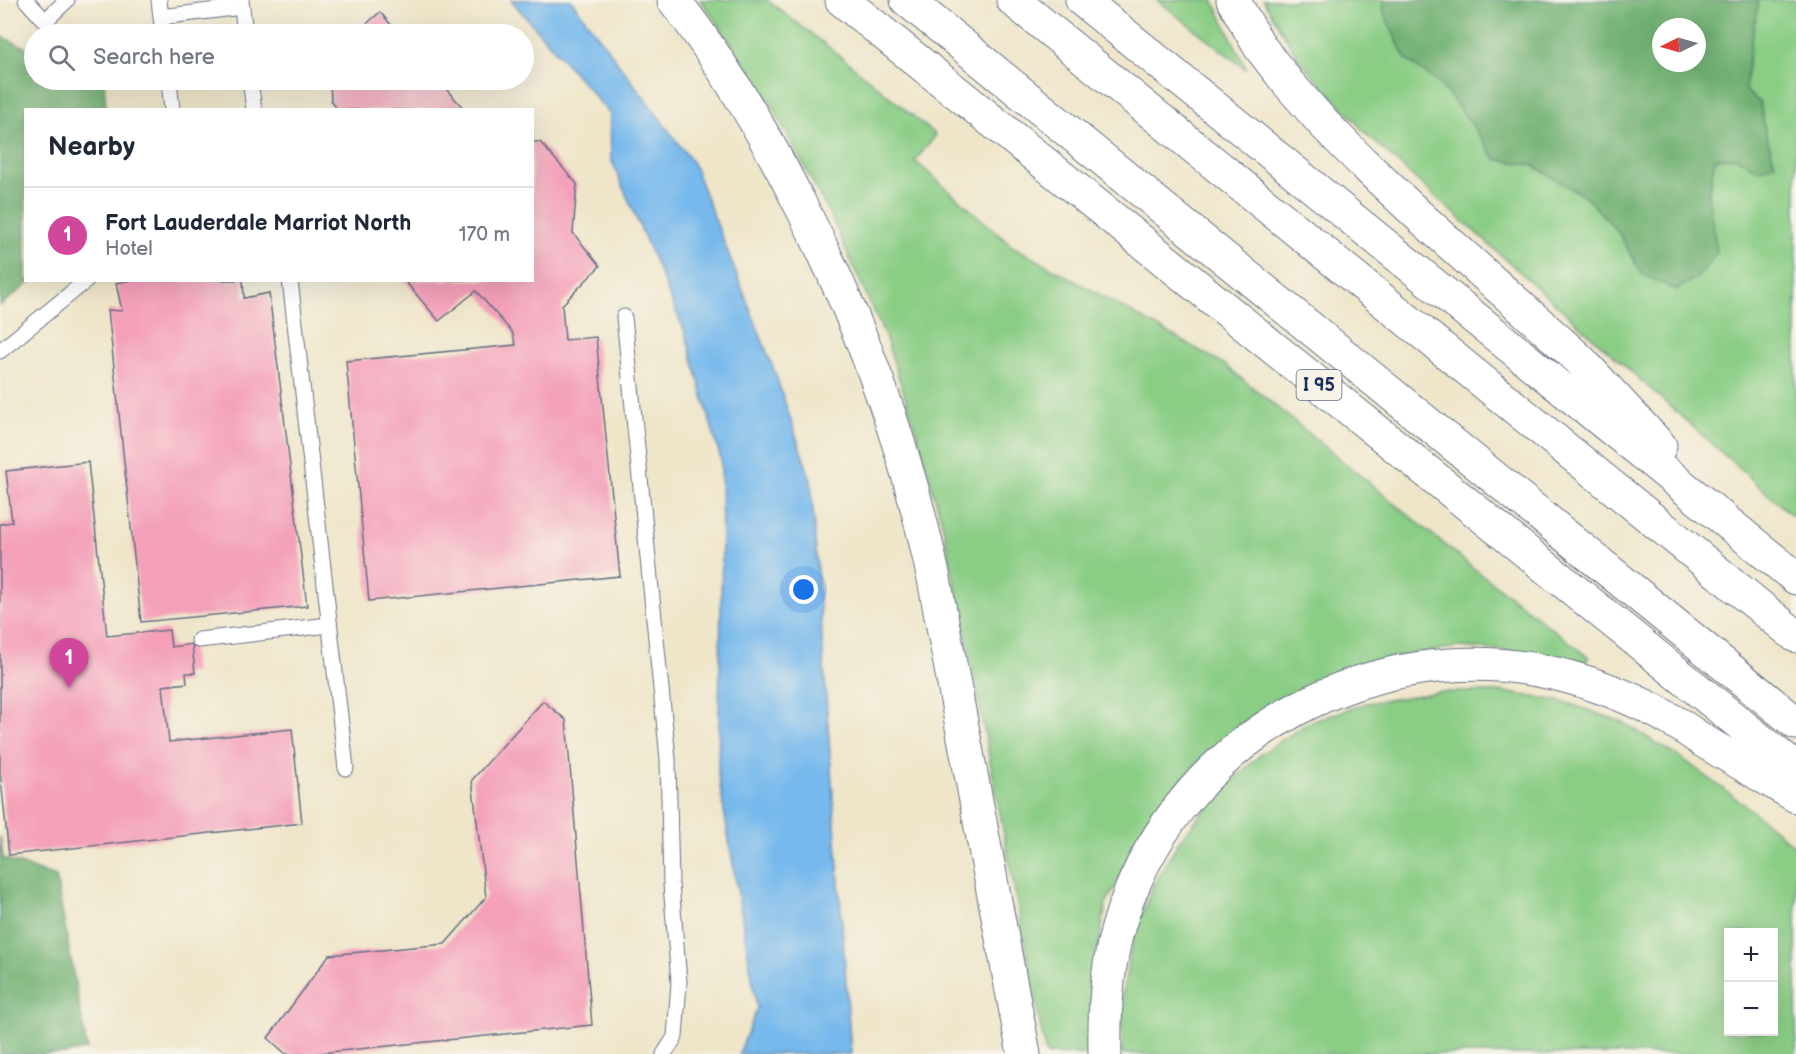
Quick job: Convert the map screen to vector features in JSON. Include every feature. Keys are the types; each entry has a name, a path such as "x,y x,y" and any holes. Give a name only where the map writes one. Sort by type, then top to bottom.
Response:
{"highway":[{"path":"674,0 741,98 795,194 857,325 893,424 922,525 934,579 1024,1054"},
{"name":"I 95","path":"842,0 1796,769"},
{"path":"906,0 1796,723"},
{"path":"1013,0 1796,636"},
{"path":"1082,0 1796,578"},
{"path":"1233,0 1260,47 1325,125 1417,214 1579,359 1739,531"},
{"path":"1106,1054 1106,988 1113,949 1131,890 1156,841 1177,809 1202,780 1232,752 1261,730 1324,694 1393,673 1427,667 1458,665 1510,667 1558,674 1599,686 1642,704 1674,721 1796,796"}],"lane":[{"path":"26,0 45,21 67,0"},
{"path":"159,0 162,24"},
{"path":"161,17 241,4 244,24"},
{"path":"169,90 172,108"},
{"path":"251,90 254,108"},
{"path":"0,351 85,282"},
{"path":"290,282 346,768"},
{"path":"624,317 668,759 671,884 679,982 675,1037 664,1054"},
{"path":"199,640 329,626"}],"green space":[{"path":"700,0 767,0 843,58 936,135 915,161 1012,246 1224,364 1472,567 1589,657 1582,665 1522,652 1458,647 1392,657 1328,676 1272,704 1246,721 1186,773 1142,834 1106,904 1092,981 1092,1054 1046,1054 943,526 916,430 885,336 831,217 770,102"},
{"path":"1157,0 1213,0 1247,70"},
{"path":"1263,0 1383,0 1384,13 1405,58 1442,86 1496,159 1532,165 1586,197 1618,232 1642,274 1717,252 1708,196 1715,158 1736,157 1758,169 1765,131 1760,103 1744,91 1757,3 1759,0 1796,0 1796,519 1370,138 1300,61"},
{"path":"1383,0 1759,0 1745,90 1760,103 1765,131 1775,163 1758,170 1736,157 1715,159 1708,196 1717,252 1699,276 1676,290 1642,274 1618,232 1586,197 1532,165 1496,159 1442,86 1405,58 1384,13"},
{"path":"0,36 24,47 24,90 105,90 106,108 24,108 24,282 31,282 0,306"},
{"path":"1440,692 1503,692 1564,702 1622,722 1683,759 1745,805 1796,847 1796,1054 1122,1054 1122,995 1133,939 1153,885 1180,840 1215,797 1260,755 1308,723 1367,703"},
{"path":"0,836 3,858 56,877 87,1049 65,1054 0,1054"}],"water":[{"path":"511,0 571,0 693,163 775,373 811,481 851,1054 739,1054 757,1008 718,774 722,549 721,460 685,332 611,159 610,114"}],"building":[{"path":"380,12 390,24 366,24"},
{"path":"330,90 447,90 463,108 336,108 331,101"},
{"path":"534,142 540,142 577,184 573,233 600,266 562,305 565,340 596,337 620,576 369,601 346,361 516,345 512,332 476,291 439,321 406,282 534,282"},
{"path":"243,282 244,298 269,293 307,606 141,622 108,310 122,311 116,283"},
{"path":"88,462 107,636 169,630 171,647 192,644 195,673 186,673 187,683 163,686 169,742 292,729 302,823 9,855 0,771 0,524 12,522 6,471"},
{"path":"543,701 566,720 592,1025 310,1054 286,1054 268,1038 329,955 445,944 486,897 472,780"}],"place":[{"name":"Fort Lauderdale Marriot North","path":"69,688"}]}
